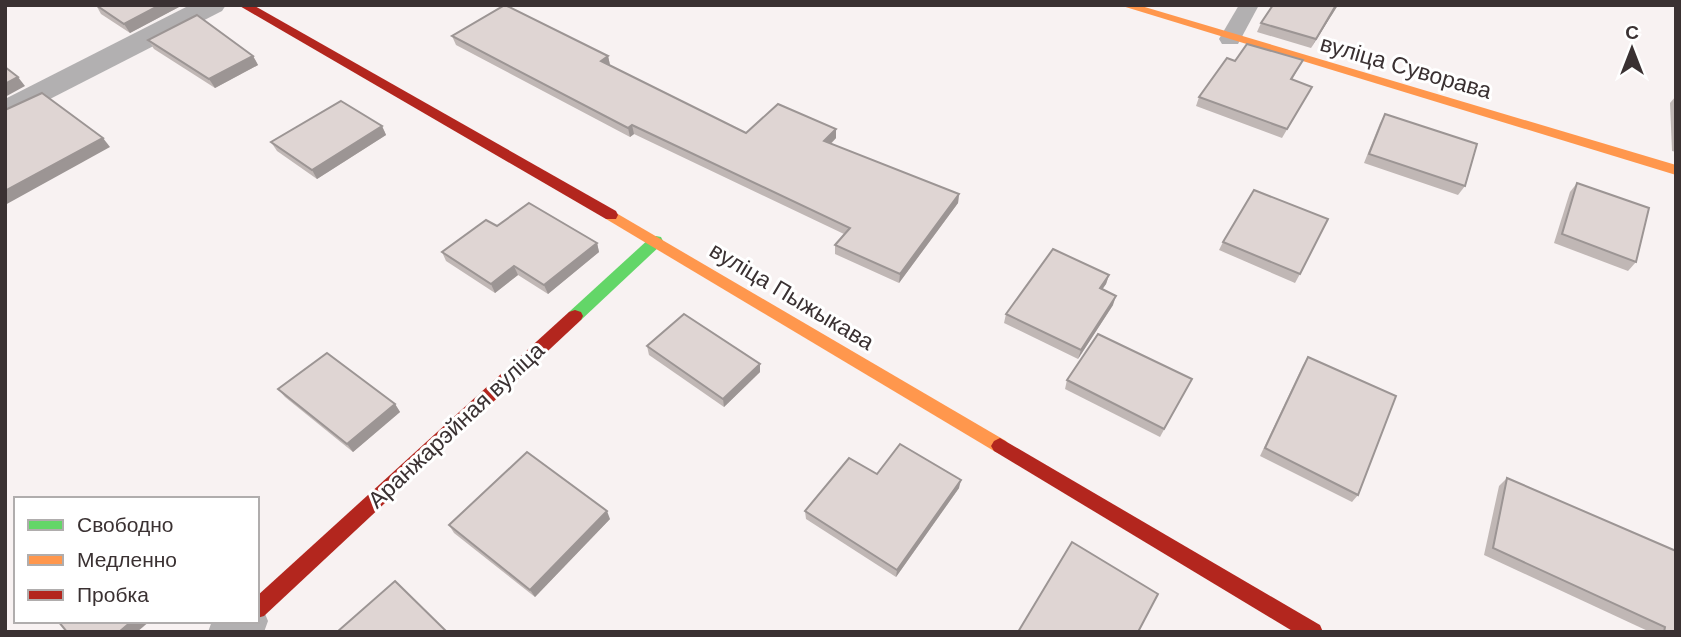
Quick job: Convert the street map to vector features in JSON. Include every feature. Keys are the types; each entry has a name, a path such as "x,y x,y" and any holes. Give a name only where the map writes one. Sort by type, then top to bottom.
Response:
{"street":[{"path":"5,112 212,5"},
{"name":"вуліца Пыжыкава","path":"244,5 656,241 1312,632"},
{"name":"вуліца Суворава","path":"1125,5 1230,39 1676,170"},
{"name":"Аранжарэйная вуліца","path":"259,607 656,241"}],"lane":[{"path":"1230,39 1249,5"}],"building":[{"path":"96,5 160,5 124,24"},
{"path":"505,5 608,56 601,61 746,133 778,104 836,129 824,141 959,194 900,274 835,245 850,228 632,125 628,128 452,36"},
{"path":"1273,5 1336,5 1316,39 1261,23"},
{"path":"197,15 253,56 209,79 148,40"},
{"path":"1247,44 1303,60 1291,79 1312,87 1287,129 1199,97 1227,58 1235,61"},
{"path":"5,67 18,77 5,84"},
{"path":"42,93 103,138 5,191 5,110"},
{"path":"341,101 382,126 312,170 271,142"},
{"path":"1385,114 1477,144 1465,186 1369,154"},
{"path":"1577,183 1649,208 1636,262 1562,234"},
{"path":"1254,190 1328,219 1300,274 1223,242"},
{"path":"529,203 597,243 544,285 514,266 491,284 442,252 486,220 497,226"},
{"path":"1053,249 1109,275 1100,288 1116,296 1081,350 1006,314"},
{"path":"684,314 760,364 723,399 647,346"},
{"path":"1098,334 1192,379 1164,429 1067,380"},
{"path":"327,353 395,404 347,444 278,389"},
{"path":"1308,357 1396,396 1358,495 1265,448"},
{"path":"900,444 961,480 897,570 805,511 849,458 877,474"},
{"path":"527,452 607,511 530,590 449,525"},
{"path":"1507,478 1676,551 1676,632 1664,632 1665,627 1493,548"},
{"path":"1072,542 1158,594 1138,632 1018,632"},
{"path":"395,581 447,632 337,632"},
{"path":"60,623 130,623 119,632 67,632"}],"traffic: fast":[{"path":"575,316 656,241"}],"traffic: slow":[{"path":"1125,5 1676,170"},
{"path":"611,215 1000,446"}],"traffic: jam":[{"path":"244,5 611,215"},
{"path":"259,607 575,316"},
{"path":"1000,446 1313,632"}]}
